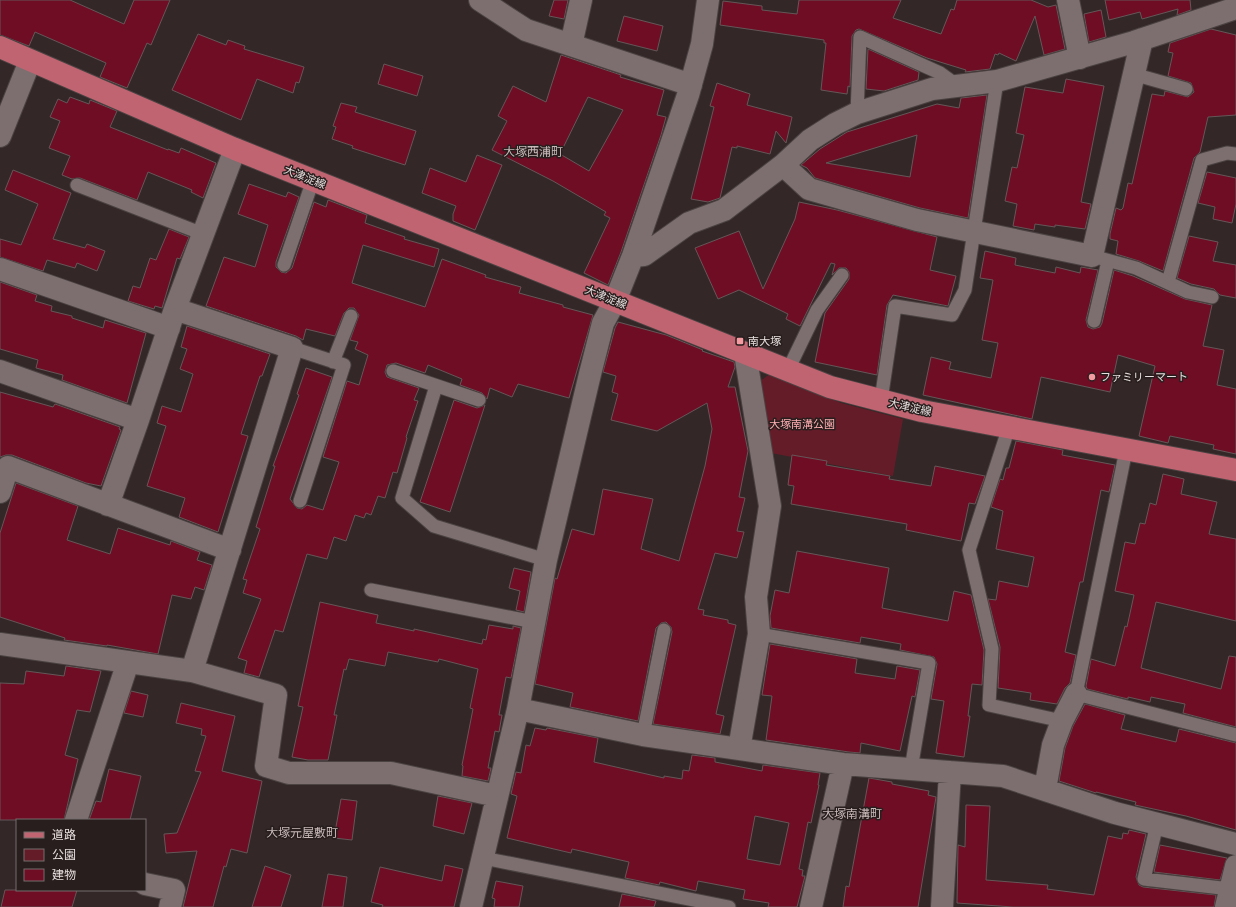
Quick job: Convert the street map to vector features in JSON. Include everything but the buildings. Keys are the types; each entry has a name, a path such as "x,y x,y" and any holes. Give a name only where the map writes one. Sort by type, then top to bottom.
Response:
{"main road":[{"name":"大津淀線","path":"0,47 235,149 830,387 922,411 1236,470"}],"street":[{"path":"480,0 526,30 691,85"},
{"path":"572,45 580,0"},
{"path":"471,907 518,709 546,560 603,323 615,301 633,256 691,85 702,44 708,0"},
{"path":"1068,0 1080,58"},
{"path":"633,256 644,255 689,223 724,210 783,165 810,140 835,124 857,113 932,89 997,82 1142,40 1201,9 1236,8"},
{"path":"783,165 809,189 917,220 1100,258 1133,74 1142,40"},
{"path":"0,136 30,61"},
{"path":"108,505 172,318 235,149"},
{"path":"0,269 172,318 292,348 192,671"},
{"path":"739,749 759,634 756,597 770,506 745,353"},
{"path":"0,371 138,420"},
{"path":"0,492 8,467 230,550"},
{"path":"0,644 192,671 276,695 266,766 289,773 391,773 497,796"},
{"path":"76,819 128,662"},
{"path":"1045,789 1053,745 1062,721 1076,694"},
{"path":"518,709 642,735 843,764 1004,776 1114,813 1236,844"},
{"path":"811,907 843,764"},
{"path":"942,907 950,772"},
{"path":"1228,898 1236,866"},
{"path":"146,884 174,890 170,907"}],"lane":[{"path":"857,113 860,37 940,73 958,86"},
{"path":"1133,74 1186,89"},
{"path":"881,400 895,306 952,315 964,290 975,232 997,82"},
{"path":"1168,282 1202,160 1227,153 1236,154"},
{"path":"284,265 313,180"},
{"path":"77,185 203,234"},
{"path":"1094,321 1100,258 1136,268 1188,292 1212,297"},
{"path":"788,370 816,310 842,275"},
{"path":"334,362 351,316"},
{"path":"292,348 344,365 300,501"},
{"path":"393,371 479,400"},
{"path":"436,386 402,498 434,526 546,560"},
{"path":"1008,427 969,550 992,649 989,705 1062,721"},
{"path":"1126,450 1076,694 1236,735"},
{"path":"370,590 534,622"},
{"path":"642,735 664,630"},
{"path":"759,634 930,663 911,769"},
{"path":"1156,824 1144,879 1228,898"},
{"path":"483,858 729,907"}],"green space":[{"name":"大塚南溝公園","path":"771,373 841,403 903,419 893,476 771,453 759,382"}],"place":[{"name":"南大塚","path":"740,341"},
{"name":"ファミリーマート","path":"1092,377"}],"district":[{"name":"大塚西浦町","path":"533,152"},
{"name":"大塚南溝町","path":"852,814"},
{"name":"大塚元屋敷町","path":"302,833"}]}
